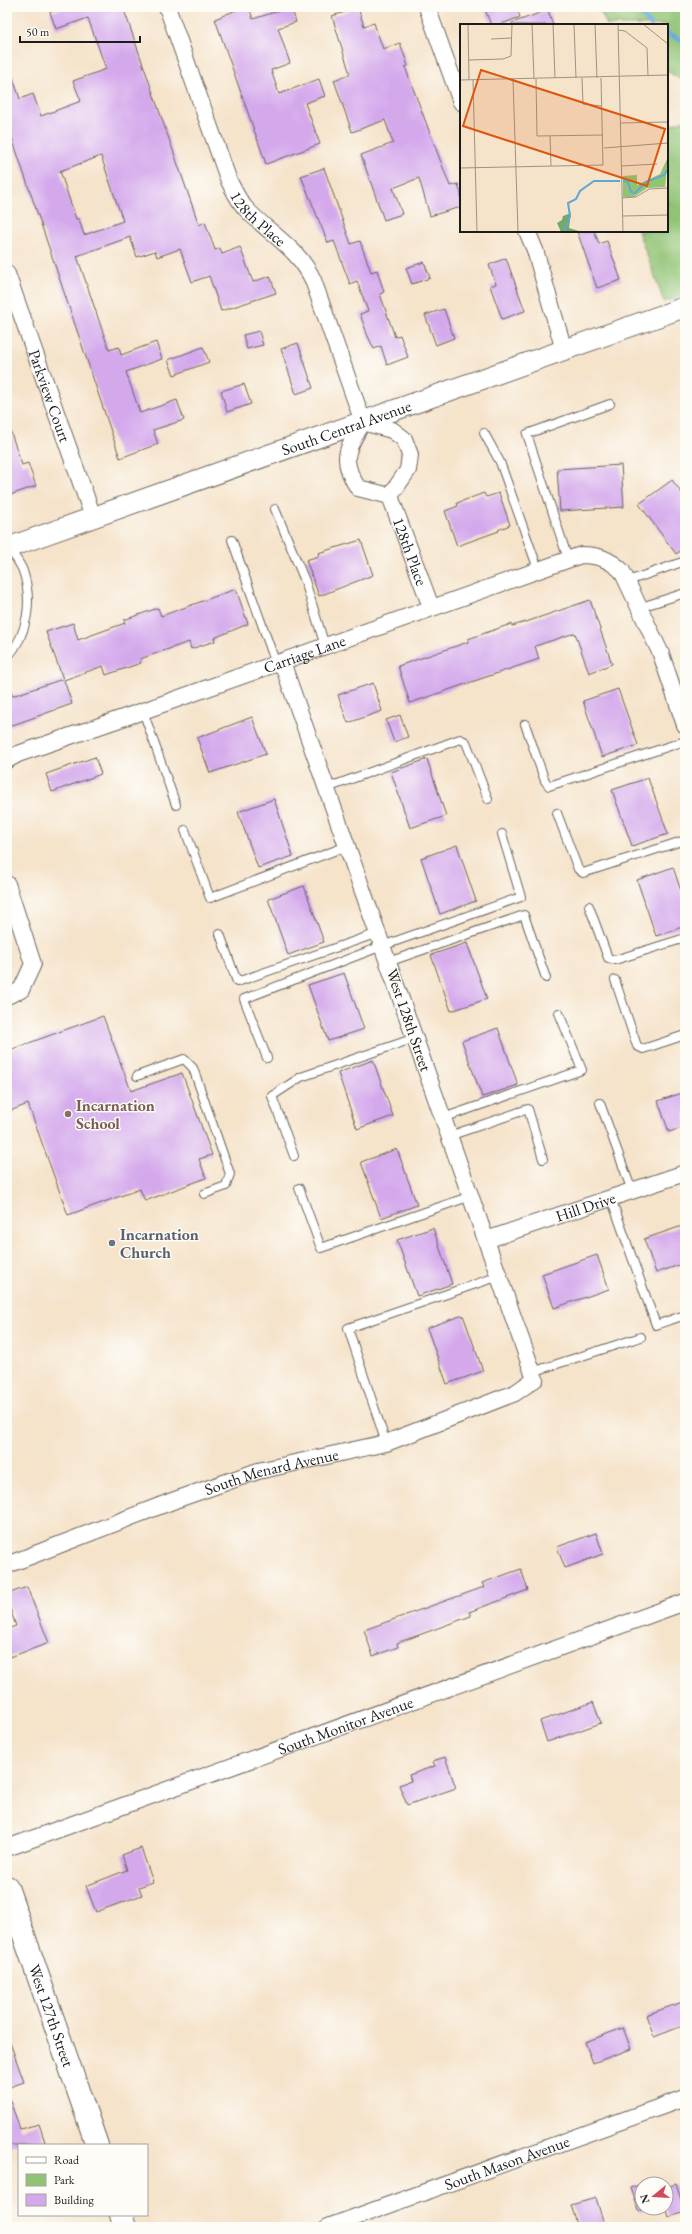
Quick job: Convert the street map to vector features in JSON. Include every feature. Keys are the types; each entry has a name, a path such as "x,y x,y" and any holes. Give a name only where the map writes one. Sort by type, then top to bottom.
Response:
{"main road":[{"name":"West 127th Street","path":"7,1887 97,2144"},
{"path":"121,2216 125,2227"}],"street":[{"name":"128th Place","path":"166,7 229,181 247,210 292,248 309,270 363,422 349,446 347,461 349,473 358,488 390,496"},
{"path":"428,7 460,99"},
{"path":"527,232 535,250 564,350"},
{"name":"Parkview Court","path":"7,274 93,517"},
{"name":"South Central Avenue","path":"8,548 685,308"},
{"name":"128th Place","path":"363,422 392,430 404,439 410,455 408,470 390,496"},
{"name":"128th Place","path":"390,496 431,607"},
{"name":"Carriage Lane","path":"7,760 18,754 581,555 604,558 617,567 628,581"},
{"path":"628,581 638,608 661,654 685,725"},
{"name":"West 128th Street","path":"279,663 347,846 533,1376"},
{"path":"7,884 33,964 21,990 7,996"},
{"name":"Hill Drive","path":"486,1240 685,1173"},
{"name":"South Menard Avenue","path":"7,1565 175,1500 258,1471 386,1443 515,1393 533,1376"},
{"name":"South Monitor Avenue","path":"7,1848 685,1602"},
{"name":"South Mason Avenue","path":"328,2227 685,2098"}],"lane":[{"path":"568,559 526,434 610,404"},
{"path":"484,433 500,462 538,569"},
{"path":"275,509 305,581 325,646"},
{"path":"232,540 279,663"},
{"path":"7,658 15,649 26,624 29,597 22,571 8,548"},
{"path":"628,581 685,561"},
{"path":"638,608 685,593"},
{"path":"143,711 176,805"},
{"path":"525,724 545,781 549,786 685,741"},
{"path":"326,788 460,739 466,742 488,799"},
{"path":"557,813 578,869 583,873 685,840"},
{"path":"185,830 210,898 347,846"},
{"path":"220,934 237,982 522,897 502,834"},
{"path":"589,906 608,958 615,960 685,938"},
{"path":"388,962 524,915 546,978"},
{"path":"267,1058 244,999 380,939"},
{"path":"615,980 637,1046 643,1049 685,1035"},
{"path":"443,1118 582,1070 559,1013"},
{"path":"294,1156 272,1096 301,1077 415,1038"},
{"path":"137,1076 184,1059 193,1068 230,1174 226,1186 204,1194"},
{"path":"600,1103 632,1191"},
{"path":"450,1136 528,1109 543,1159"},
{"path":"299,1188 321,1248 471,1196"},
{"path":"611,1198 656,1325 685,1315"},
{"path":"386,1443 348,1328 499,1276"},
{"path":"533,1376 641,1337"}],"green space":[{"path":"598,7 685,7 685,82 668,72 668,24 606,24"},
{"path":"685,120 685,295 664,302 638,232 668,232 668,126"}],"building":[{"path":"66,7 123,7 199,225 205,222 215,250 220,248 222,254 240,247 253,282 270,276 276,293 221,311 209,276 192,282 180,249 157,257 155,251 137,257 130,237 77,256 109,350 119,347 121,355 156,342 162,359 126,372 140,413 177,400 184,420 153,430 158,444 120,458 12,138 9,139 7,132 7,66 9,66 20,99 33,94 41,116 81,101 73,81 106,69 88,18 56,29 50,12","holes":["101,156 123,221 84,235 79,219 76,219 60,171"]},
{"path":"243,7 249,7 253,19 291,7 296,22 278,28 290,63 271,70 279,94 319,79 325,96 305,103 320,144 266,164 215,19"},
{"path":"484,7 516,7 520,17 502,24 491,24"},
{"path":"358,8 364,26 374,23 383,49 400,43 408,66 405,67 450,186 458,184 460,191 460,207 430,216 419,178 393,188 402,214 384,220 361,155 393,143 385,120 352,132 334,80 350,74 332,16"},
{"path":"548,10 553,24 512,24"},
{"path":"324,168 351,244 360,241 371,272 377,270 384,292 380,294 395,337 400,335 408,357 387,365 381,346 374,349 367,334 360,314 368,311 357,281 350,284 334,241 328,243 301,176"},
{"path":"577,232 594,232 599,244 607,241 621,280 597,288"},
{"path":"506,258 525,311 502,319 490,286 496,284 489,265"},
{"path":"424,262 430,278 412,284 406,268"},
{"path":"444,309 454,338 436,345 425,315"},
{"path":"259,331 263,345 247,349 243,335"},
{"path":"298,343 313,388 296,394 281,349"},
{"path":"203,347 209,362 174,375 168,360"},
{"path":"244,384 251,404 227,412 221,391"},
{"path":"9,427 22,465 28,463 36,486 7,496 7,428"},
{"path":"621,465 624,507 560,511 557,469"},
{"path":"672,480 685,497 685,548 676,554 639,504"},
{"path":"484,493 486,497 499,493 510,525 498,530 499,531 457,546 445,511 458,506 457,503"},
{"path":"361,540 373,575 319,596 306,560 319,556 318,553"},
{"path":"236,589 248,624 214,638 215,641 191,649 189,642 140,659 141,663 106,675 103,666 64,680 72,704 7,727 7,688 10,688 12,696 63,679 46,632 73,623 78,640 125,623 124,620 158,608 161,616"},
{"path":"590,600 612,664 589,673 575,633 535,646 539,659 410,703 398,666 468,642 468,639 511,624 512,626 526,622"},
{"path":"373,683 382,711 348,723 338,695"},
{"path":"618,689 638,745 602,757 583,701"},
{"path":"400,715 408,737 394,742 386,720"},
{"path":"252,717 266,754 210,773 197,738"},
{"path":"95,757 101,774 52,792 46,774"},
{"path":"427,759 446,816 410,828 391,772"},
{"path":"648,778 668,834 632,846 612,790"},
{"path":"274,799 293,856 258,868 238,812"},
{"path":"457,845 476,901 440,914 421,858"},
{"path":"673,867 685,903 685,926 656,936 637,880"},
{"path":"304,886 324,942 288,955 268,899"},
{"path":"467,943 487,999 451,1011 431,955"},
{"path":"344,973 364,1029 328,1041 308,985"},
{"path":"103,1016 131,1091 182,1073 212,1155 199,1159 206,1178 145,1201 140,1189 68,1215 28,1104 7,1112 7,1051"},
{"path":"498,1028 518,1085 482,1097 462,1041"},
{"path":"373,1060 393,1116 357,1129 338,1073"},
{"path":"685,1092 685,1127 669,1132 658,1101"},
{"path":"397,1149 417,1205 381,1218 361,1162"},
{"path":"685,1225 685,1263 656,1273 644,1239"},
{"path":"433,1228 452,1284 417,1296 397,1240"},
{"path":"597,1255 609,1289 554,1308 542,1274"},
{"path":"463,1315 483,1371 447,1384 427,1328"},
{"path":"596,1533 603,1554 565,1568 557,1547"},
{"path":"521,1569 528,1590 469,1612 471,1616 397,1643 398,1647 373,1656 364,1630 484,1587 482,1583"},
{"path":"27,1587 49,1643 7,1658 7,1629 16,1626 7,1600 7,1594"},
{"path":"593,1702 601,1723 547,1742 540,1721"},
{"path":"445,1757 456,1788 407,1805 399,1785 411,1781 409,1775 435,1766 433,1761"},
{"path":"141,1848 153,1882 139,1887 142,1895 96,1912 86,1886 127,1870 122,1855"},
{"path":"685,2001 685,2025 654,2037 646,2015"},
{"path":"623,2028 631,2049 593,2063 585,2042"},
{"path":"7,2040 9,2040 24,2082 7,2088"},
{"path":"7,2098 9,2098 20,2129 39,2124 45,2142 39,2144 7,2145"},
{"path":"676,2184 685,2212 674,2215 674,2185"},
{"path":"634,2187 634,2197 631,2188"},
{"path":"596,2198 605,2227 578,2227 571,2205"}],"waterway":[{"path":"635,7 650,24"},
{"path":"668,34 685,42"}],"place":[{"name":"Incarnation School","path":"68,1114"},
{"name":"Incarnation Church","path":"112,1243"}]}
